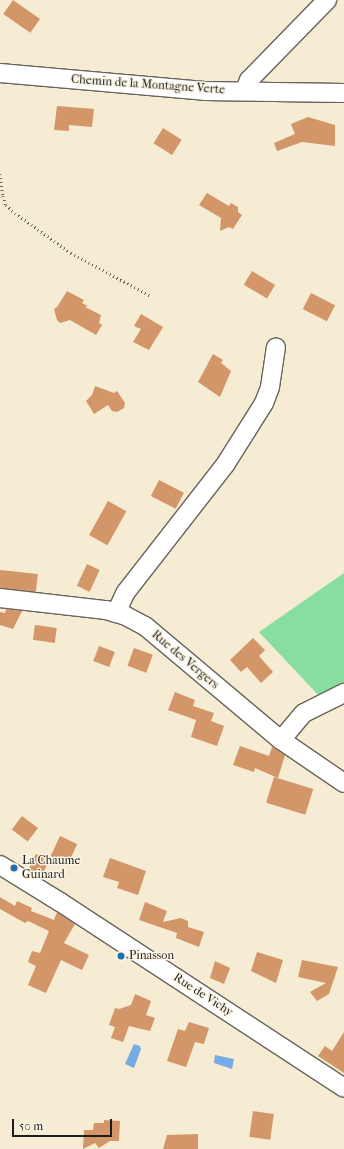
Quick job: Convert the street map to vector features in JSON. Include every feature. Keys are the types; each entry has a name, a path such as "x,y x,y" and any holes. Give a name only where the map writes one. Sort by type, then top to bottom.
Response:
{"street":[{"path":"245,90 249,80 328,0"},
{"name":"Chemin de la Montagne Verte","path":"0,73 204,91 245,90 344,93"},
{"path":"116,613 126,592 225,466 264,403 270,387 276,347"},
{"name":"Rue des Vergers","path":"0,598 116,613 145,626 281,740 344,783"},
{"path":"281,740 304,712 344,693"},
{"name":"Rue de Vichy","path":"0,865 344,1088"}],"path":[{"path":"0,174 3,196 6,205 15,213 71,253 151,296"}],"green space":[{"path":"344,573 344,686 320,697 259,632"}],"water":[{"path":"134,1044 140,1046 141,1049 134,1068 125,1064"},
{"path":"215,1055 234,1059 232,1069 214,1063"}],"building":[{"path":"13,0 40,19 30,33 3,14"},
{"path":"57,106 94,109 92,127 69,125 69,131 54,130"},
{"path":"308,117 335,125 335,146 302,142 277,151 274,143 295,134 291,124"},
{"path":"163,128 182,140 172,155 153,143"},
{"path":"207,193 229,206 231,203 238,207 238,212 242,215 233,229 229,227 220,231 221,218 199,205"},
{"path":"252,271 275,285 267,299 244,285"},
{"path":"67,291 84,300 82,303 88,306 85,307 101,315 99,323 102,325 96,335 70,320 60,323 57,320 54,309 57,307"},
{"path":"311,293 335,305 327,321 303,309"},
{"path":"141,314 163,327 149,350 133,342 141,329 134,326"},
{"path":"213,354 223,360 221,363 231,371 220,397 198,382"},
{"path":"95,386 114,393 117,391 125,403 124,408 117,412 112,411 108,405 94,414 86,401 92,395"},
{"path":"159,480 184,493 176,509 151,496"},
{"path":"108,501 126,511 107,545 89,535"},
{"path":"87,564 100,570 90,592 77,586"},
{"path":"0,570 38,574 36,592 0,588"},
{"path":"6,609 22,611 13,629 0,625 0,612 5,613"},
{"path":"35,625 57,628 55,643 33,640"},
{"path":"253,638 265,650 259,656 273,672 261,683 247,667 241,672 230,660"},
{"path":"99,646 115,652 109,667 93,661"},
{"path":"134,648 153,655 146,673 128,666"},
{"path":"175,692 195,700 193,706 214,713 211,721 224,726 217,746 191,737 196,720 168,710"},
{"path":"240,746 269,756 272,747 285,755 278,778 255,768 254,772 233,765"},
{"path":"274,777 313,789 305,815 266,803"},
{"path":"22,816 38,828 28,842 12,830"},
{"path":"60,836 77,844 68,864 51,856"},
{"path":"36,854 49,860 41,878 28,870"},
{"path":"110,858 146,871 138,895 117,888 119,882 103,877"},
{"path":"0,897 15,906 17,901 32,908 31,911 54,920 57,912 75,924 64,943 89,955 82,970 61,960 46,993 28,985 36,966 28,962 32,951 40,953 49,931 28,921 25,923 0,909"},
{"path":"145,902 167,911 163,922 181,918 188,921 188,927 204,932 199,947 176,938 177,933 139,920"},
{"path":"257,952 283,960 276,983 251,971"},
{"path":"302,960 338,967 329,994 317,1001 310,992 326,983 298,977"},
{"path":"215,961 230,968 224,984 210,978"},
{"path":"135,994 151,1001 146,1015 155,1018 150,1031 129,1026 123,1042 111,1038 115,1027 109,1025 115,1008 119,1009 131,1005"},
{"path":"189,1022 209,1028 204,1044 195,1042 186,1067 167,1061 178,1029 185,1031"},
{"path":"344,1032 344,1073 318,1056 325,1046 332,1051"},
{"path":"253,1111 274,1114 270,1140 249,1137"},
{"path":"104,1120 120,1121 119,1141 110,1141 99,1148 95,1143 83,1149 84,1130 93,1130 94,1123 104,1123"},
{"path":"198,1134 198,1149 163,1149 167,1135"}],"place":[{"name":"La Chaume Guinard","path":"14,868"},
{"name":"Pinasson","path":"121,956"}]}
